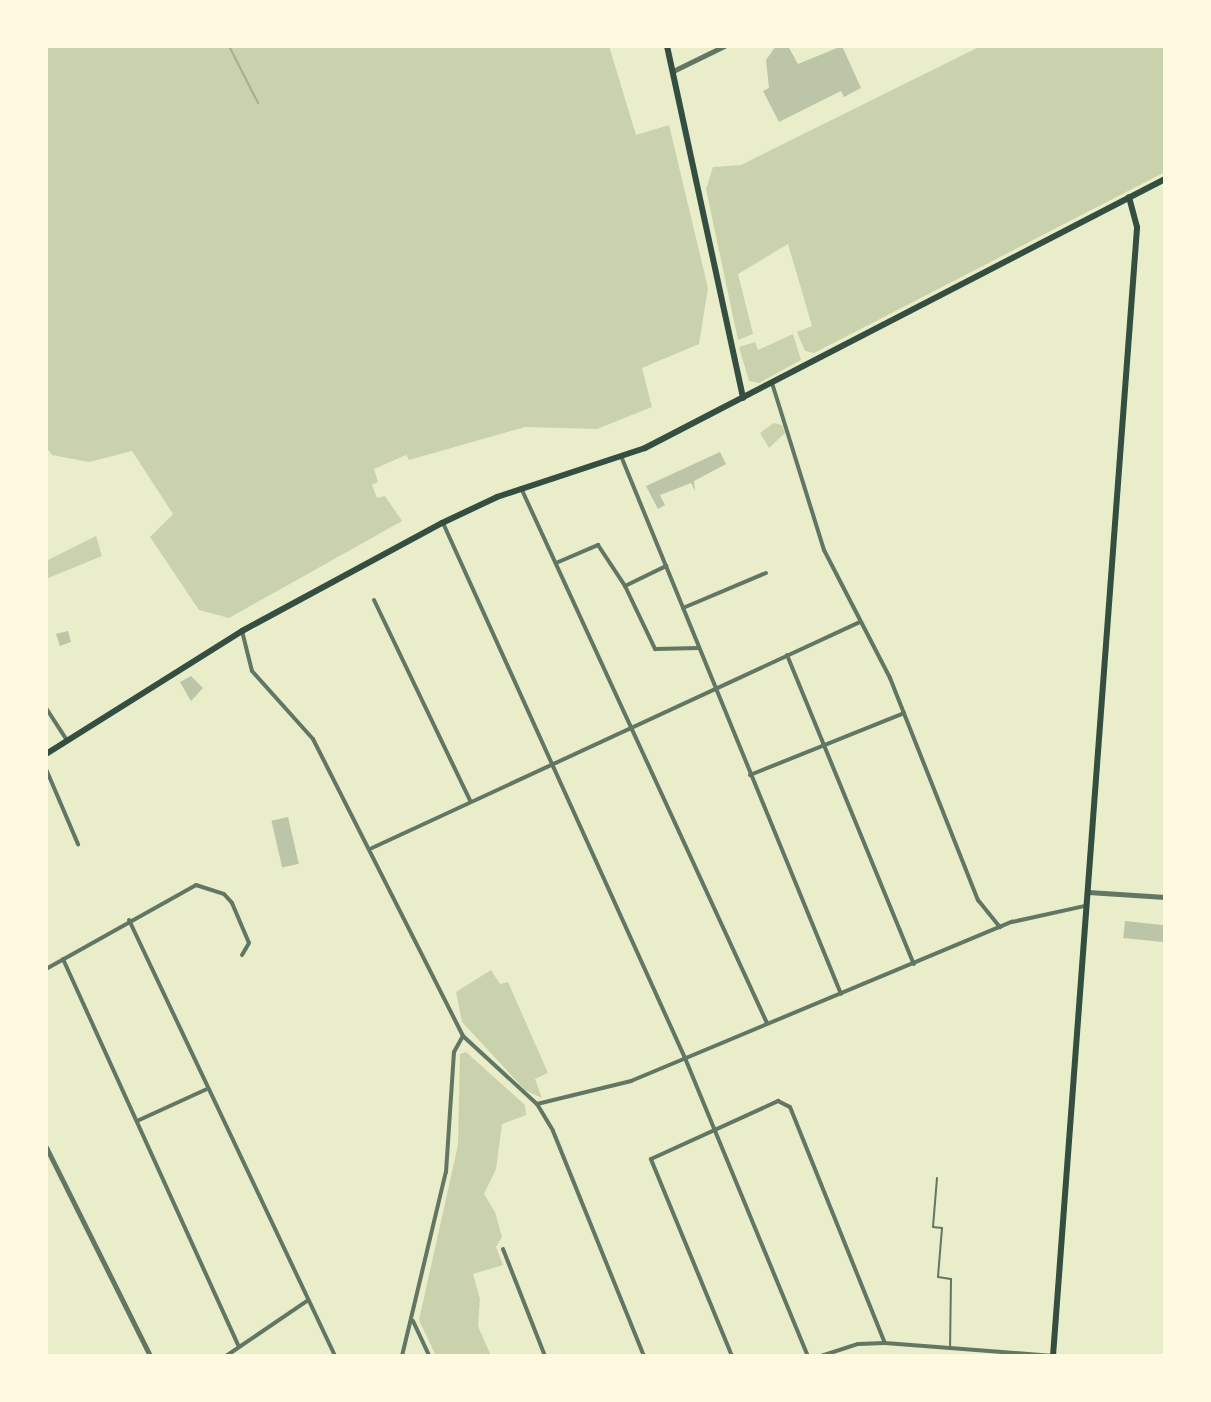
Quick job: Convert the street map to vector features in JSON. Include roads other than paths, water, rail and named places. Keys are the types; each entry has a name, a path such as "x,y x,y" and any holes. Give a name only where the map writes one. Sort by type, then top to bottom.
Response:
{"main road":[{"path":"667,46 743,398"},
{"path":"46,754 242,631 442,523 521,488 621,456 743,398 1165,179"},
{"path":"1054,1356 1137,227 1129,197"}],"street":[{"path":"673,71 724,46"},
{"path":"772,383 822,544 904,713 978,900 1000,927"},
{"path":"621,456 841,994"},
{"path":"521,488 767,1023"},
{"path":"442,523 685,1058 808,1356"},
{"path":"555,563 598,545 625,586 655,649 699,648"},
{"path":"625,586 666,566"},
{"path":"683,608 766,573"},
{"path":"374,600 470,800"},
{"path":"372,848 550,763 861,622"},
{"path":"242,631 252,671 313,739 334,787 372,848 463,1036 537,1104 553,1131 644,1356"},
{"path":"787,655 914,964"},
{"path":"46,708 67,740"},
{"path":"750,775 904,713"},
{"path":"46,769 78,844"},
{"path":"46,969 196,885 224,894 232,903 249,943 242,955"},
{"path":"1088,892 1165,897"},
{"path":"537,1104 611,1088 1000,927 1086,906"},
{"path":"129,920 335,1356"},
{"path":"63,959 238,1345"},
{"path":"402,1356 449,1151 454,1052 463,1036"},
{"path":"137,1121 207,1089"},
{"path":"732,1356 652,1157 778,1101 788,1105 885,1343"},
{"path":"46,1147 150,1356"},
{"path":"503,1249 545,1356"},
{"path":"226,1356 307,1301"},
{"path":"412,1319 429,1356"},
{"path":"821,1356 858,1344 885,1343 1054,1356"}],"lane":[{"path":"937,1178 933,1227 942,1228 938,1277 951,1279 950,1349"}],"waterway":[{"path":"229,46 258,103"}]}
